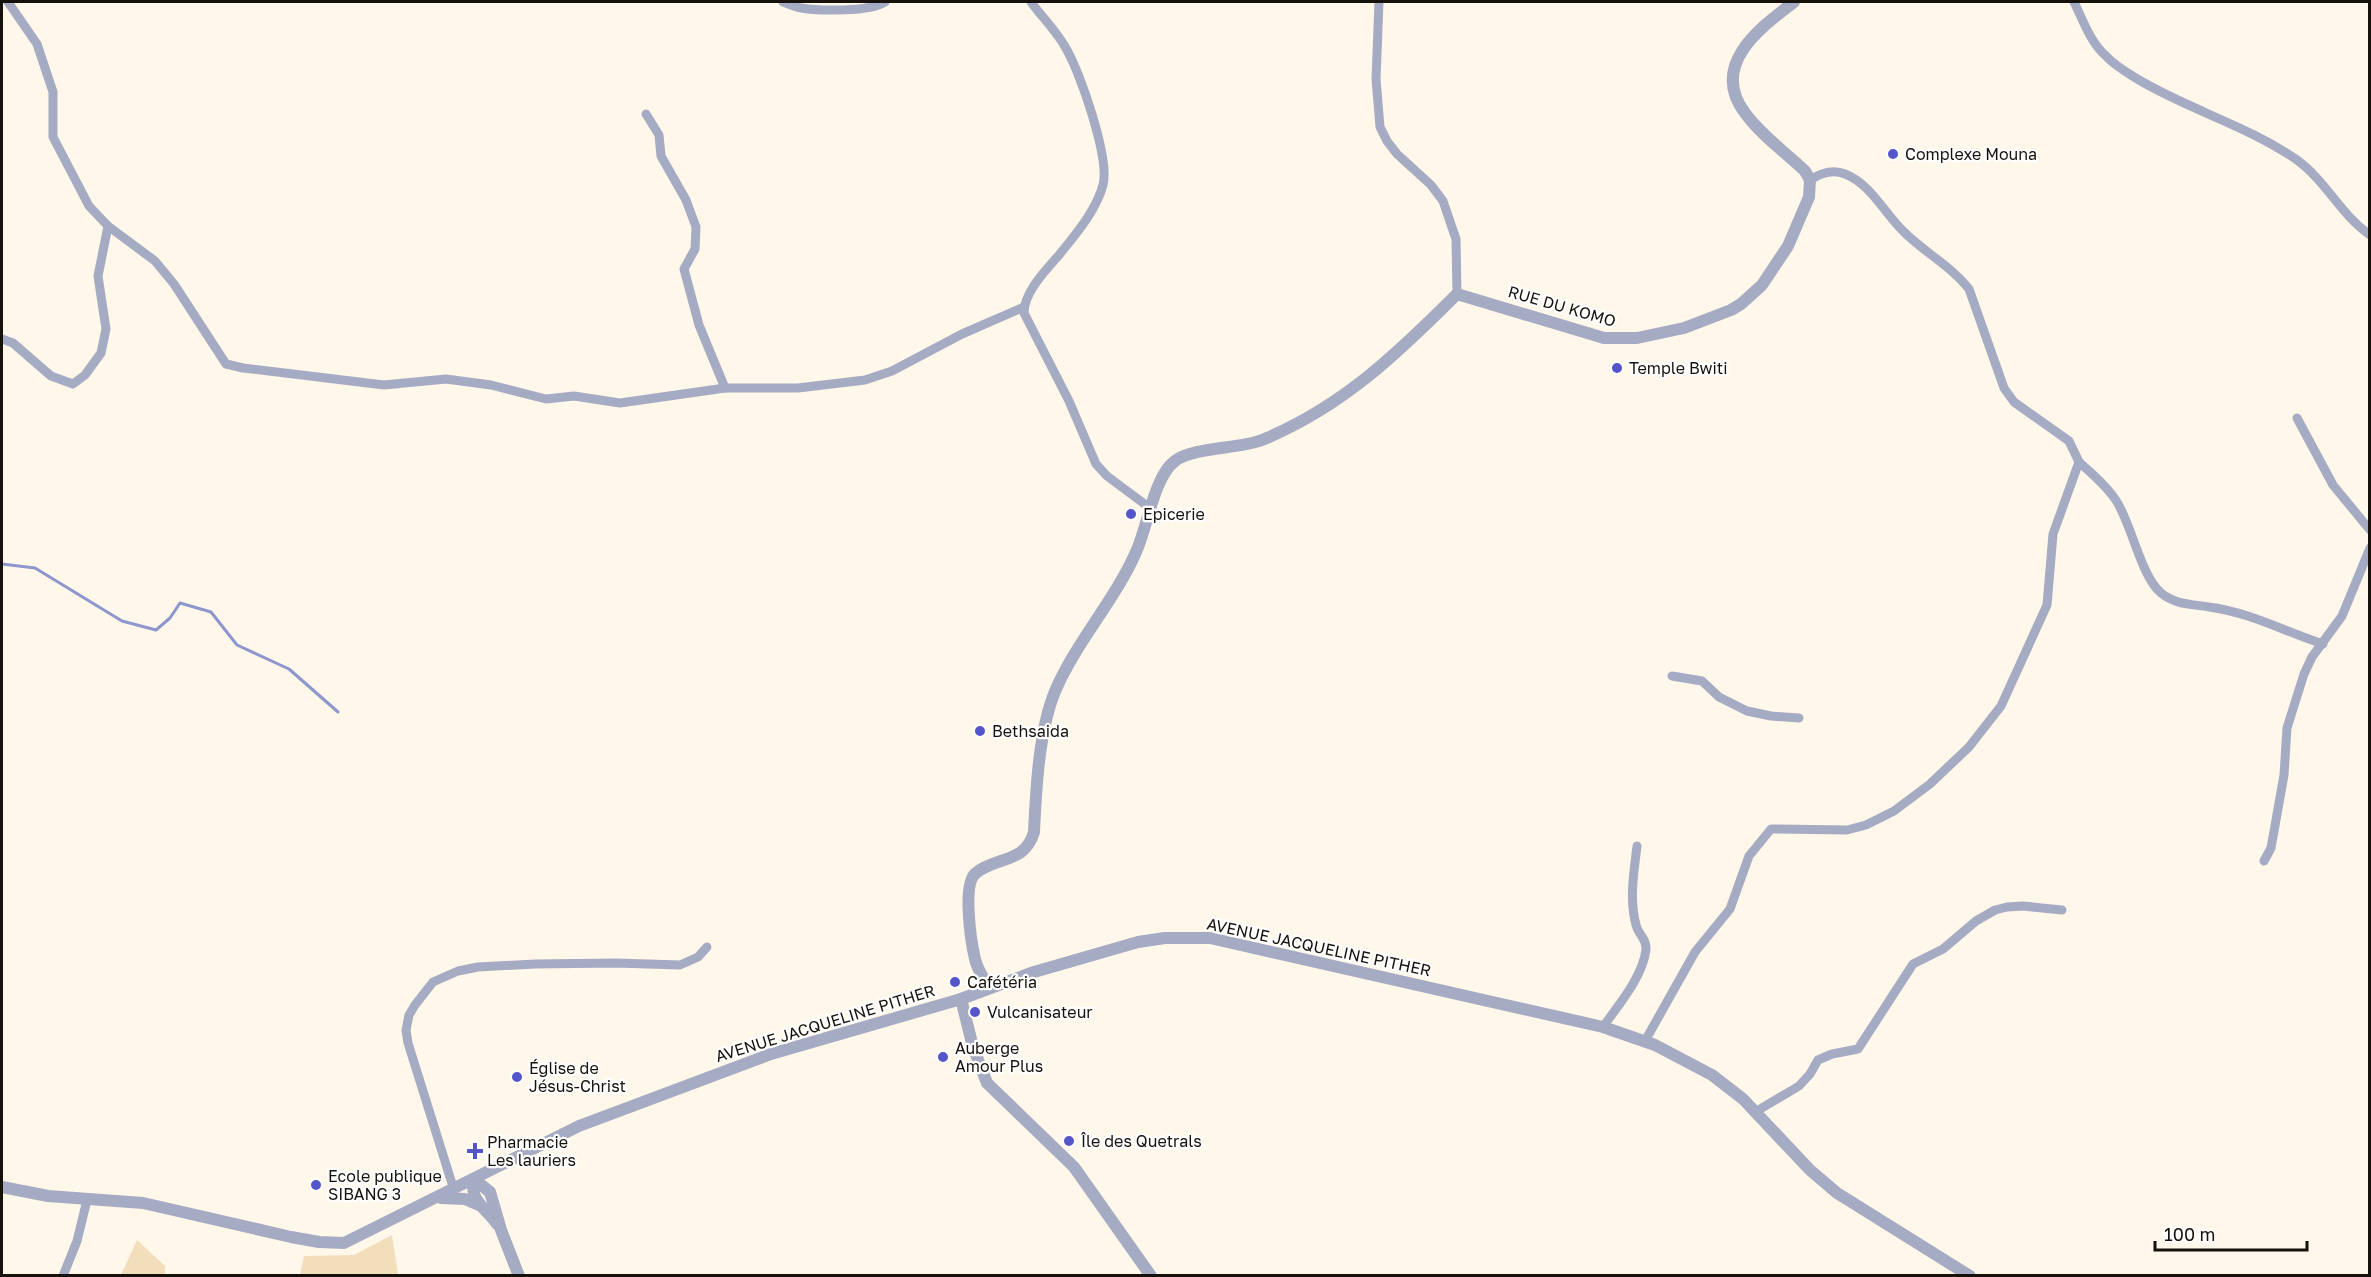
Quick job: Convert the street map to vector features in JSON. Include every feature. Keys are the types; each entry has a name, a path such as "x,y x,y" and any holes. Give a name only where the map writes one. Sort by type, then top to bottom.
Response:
{"street":[{"path":"8,2 37,44 53,92 53,137 89,206 108,226 154,261 174,284 226,364 384,385 446,379 491,385 546,399 574,396 620,404 725,388 798,388 864,380 892,371 962,334 1024,307 1036,284 1094,205 1104,183 1101,153 1077,71 1064,45 1031,2"},
{"path":"783,2 799,8 858,9 871,8 885,2"},
{"path":"989,988 974,957 968,893 970,880 978,870 1018,855 1031,841 1034,832 1043,736 1053,697 1071,661 1135,555 1150,508 1165,472 1174,461 1191,454 1261,440 1324,409 1378,370 1457,294 1456,239 1443,201 1431,185 1397,153 1387,141 1380,127 1376,79 1379,2"},
{"path":"1794,2 1750,38 1738,57 1734,72 1734,88 1744,113 1805,171 1810,180 1835,171 1852,177 1872,194 1905,234 1961,278 1969,289 2004,388 2014,402 2069,441 2079,462 2116,501 2151,579 2160,592 2175,602 2232,611 2263,620 2293,634 2323,644"},
{"path":"2074,2 2095,44 2106,57 2164,95 2278,147 2300,163 2330,191 2353,224 2370,235"},
{"path":"646,114 659,135 661,156 686,200 696,227 695,249 684,269 699,325 725,388"},
{"name":"RUE DU KOMO","path":"1457,294 1604,338 1637,338 1684,328 1742,304 1762,285 1779,263 1799,224 1809,198 1810,180"},
{"path":"2,339 13,343 51,376 73,384 85,375 101,353 106,329 98,276 108,226"},
{"path":"1024,307 1027,321 1069,401 1096,464 1107,476 1150,508"},
{"path":"2297,418 2333,485 2370,530"},
{"path":"1645,1041 1695,952 1730,909 1749,856 1766,833 1771,829 1847,830 1866,825 1894,811 1930,784 1969,747 2001,706 2048,605 2052,534 2079,462"},
{"path":"2264,861 2271,848 2284,775 2287,728 2304,674 2312,657 2342,616 2370,548"},
{"path":"1672,675 1702,681 1719,698 1747,711 1770,716 1799,718"},
{"path":"1603,1027 1630,987 1646,950 1646,941 1636,925 1633,898 1637,846"},
{"path":"1755,1112 1799,1086 1810,1074 1818,1060 1832,1054 1858,1049 1913,964 1943,949 1976,921 1995,910 2007,908 2023,906 2062,910"},
{"name":"AVENUE JACQUELINE PITHER","path":"2,1187 48,1196 143,1203 268,1232 331,1243 344,1243 437,1199 579,1126 719,1072 816,1040 961,999 1065,963 1138,942 1177,938 1210,938 1603,1027 1645,1041 1684,1058 1733,1090 1810,1170 1837,1193 1955,1272 1970,1275"},
{"path":"454,1190 408,1043 406,1030 409,1015 434,982 458,971 478,967 584,963 680,964 698,957 707,947"},
{"path":"961,999 973,1047 987,1083 1074,1167 1151,1275"},
{"path":"490,1208 496,1178 509,1161"},
{"path":"475,1180 474,1196 490,1208 519,1275"},
{"path":"437,1199 465,1199 490,1208"},
{"path":"63,1275 77,1241 87,1200"}],"shaded area":[{"path":"392,1235 398,1275 300,1275 304,1256 354,1255"},
{"path":"137,1240 165,1266 165,1275 121,1275"}],"waterway":[{"path":"2,564 35,568 122,621 156,630 170,618 180,603 211,612 237,645 289,669 338,712"}],"place":[{"name":"Complexe Mouna","path":"1893,154"},
{"name":"Temple Bwiti","path":"1617,368"},
{"name":"Epicerie","path":"1131,514"},
{"name":"Bethsaida","path":"980,731"},
{"name":"Cafétéria","path":"955,982"},
{"name":"Vulcanisateur","path":"975,1012"},
{"name":"Auberge Amour Plus","path":"943,1057"},
{"name":"Église de Jésus-Christ","path":"517,1077"},
{"name":"Île des Quetrals","path":"1069,1141"},
{"name":"Pharmacie Les lauriers","path":"475,1151"},
{"name":"Ecole publique SIBANG 3","path":"316,1185"}]}
